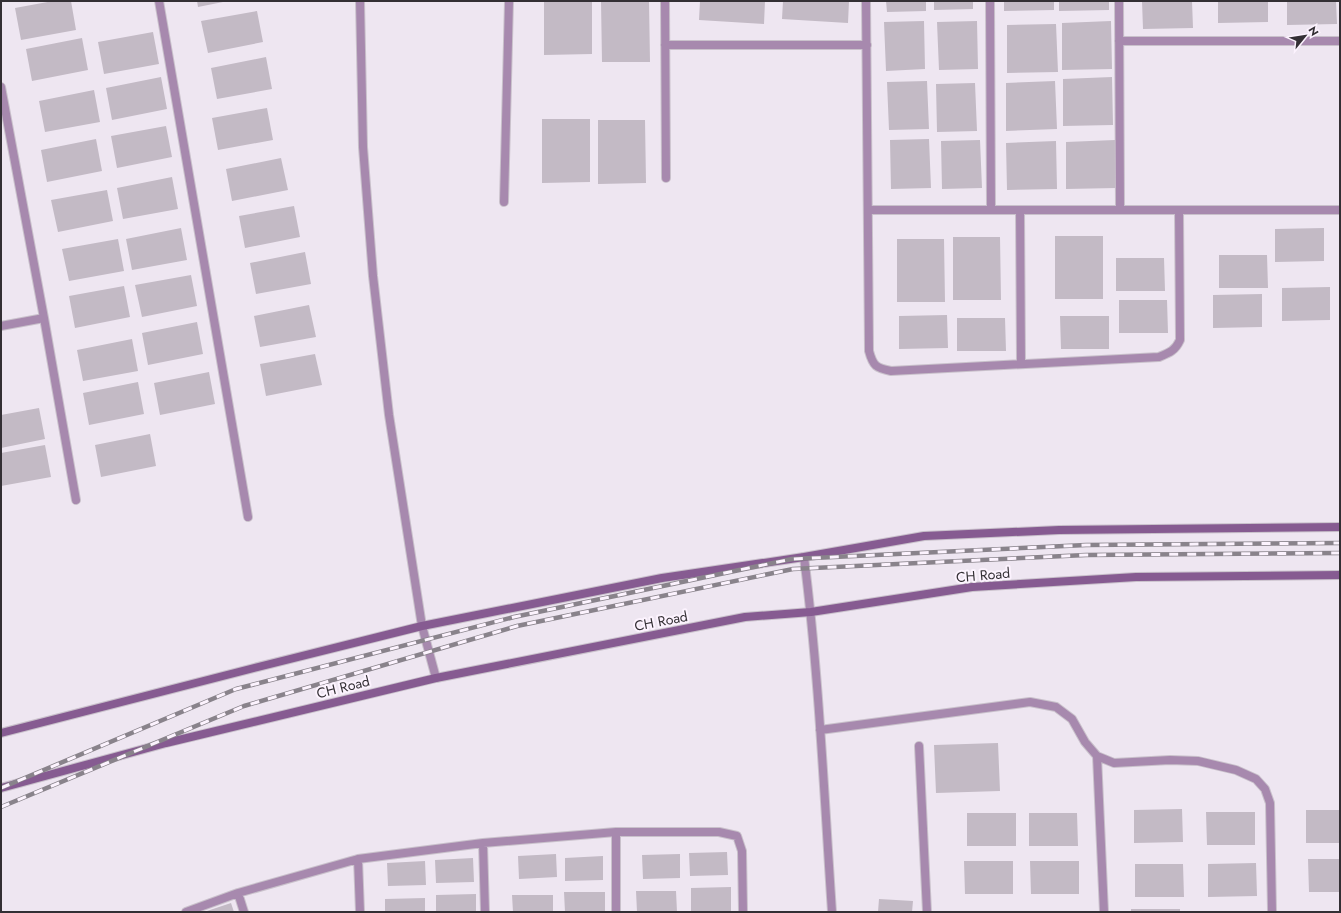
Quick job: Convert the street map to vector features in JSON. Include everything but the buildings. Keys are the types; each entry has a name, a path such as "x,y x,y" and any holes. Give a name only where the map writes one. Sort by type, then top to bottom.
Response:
{"street":[{"path":"159,1 248,517"},
{"path":"360,1 363,147 373,276 389,415 422,626 436,678"},
{"path":"504,202 509,1"},
{"path":"665,1 666,178"},
{"path":"866,1 869,351 872,363 880,369 891,371 1159,357 1170,353 1176,348 1180,340 1179,210"},
{"path":"990,1 991,210"},
{"path":"1119,1 1120,210"},
{"path":"1119,42 1340,42"},
{"path":"665,45 866,45"},
{"path":"1,87 3,106 44,318 76,500"},
{"path":"868,210 1340,210"},
{"path":"1020,210 1021,364"},
{"path":"1,326 44,318"},
{"path":"1,733 422,626 662,578 804,557 924,536 1059,530 1340,527"},
{"path":"804,557 811,612 832,912"},
{"name":"CH Road","path":"1,788 166,744 436,678 745,618 811,612 972,587 1136,577 1340,575"},
{"path":"820,730 1030,702 1056,707 1072,719 1085,742 1097,756 1114,763 1170,760 1198,761 1236,770 1256,779 1265,789 1270,803 1272,912"},
{"path":"919,746 927,912"},
{"path":"1097,756 1104,912"},
{"path":"616,832 616,912"},
{"path":"186,912 238,893 358,859 483,843 616,832 719,832 736,836 742,851 743,912"},
{"path":"483,843 485,912"},
{"path":"358,859 360,912"},
{"path":"238,893 244,912"}],"railway":[{"path":"1,788 236,689 514,617 792,559 1086,545 1340,543"},
{"path":"1,807 244,706 517,626 793,569 1086,555 1340,553"}]}
